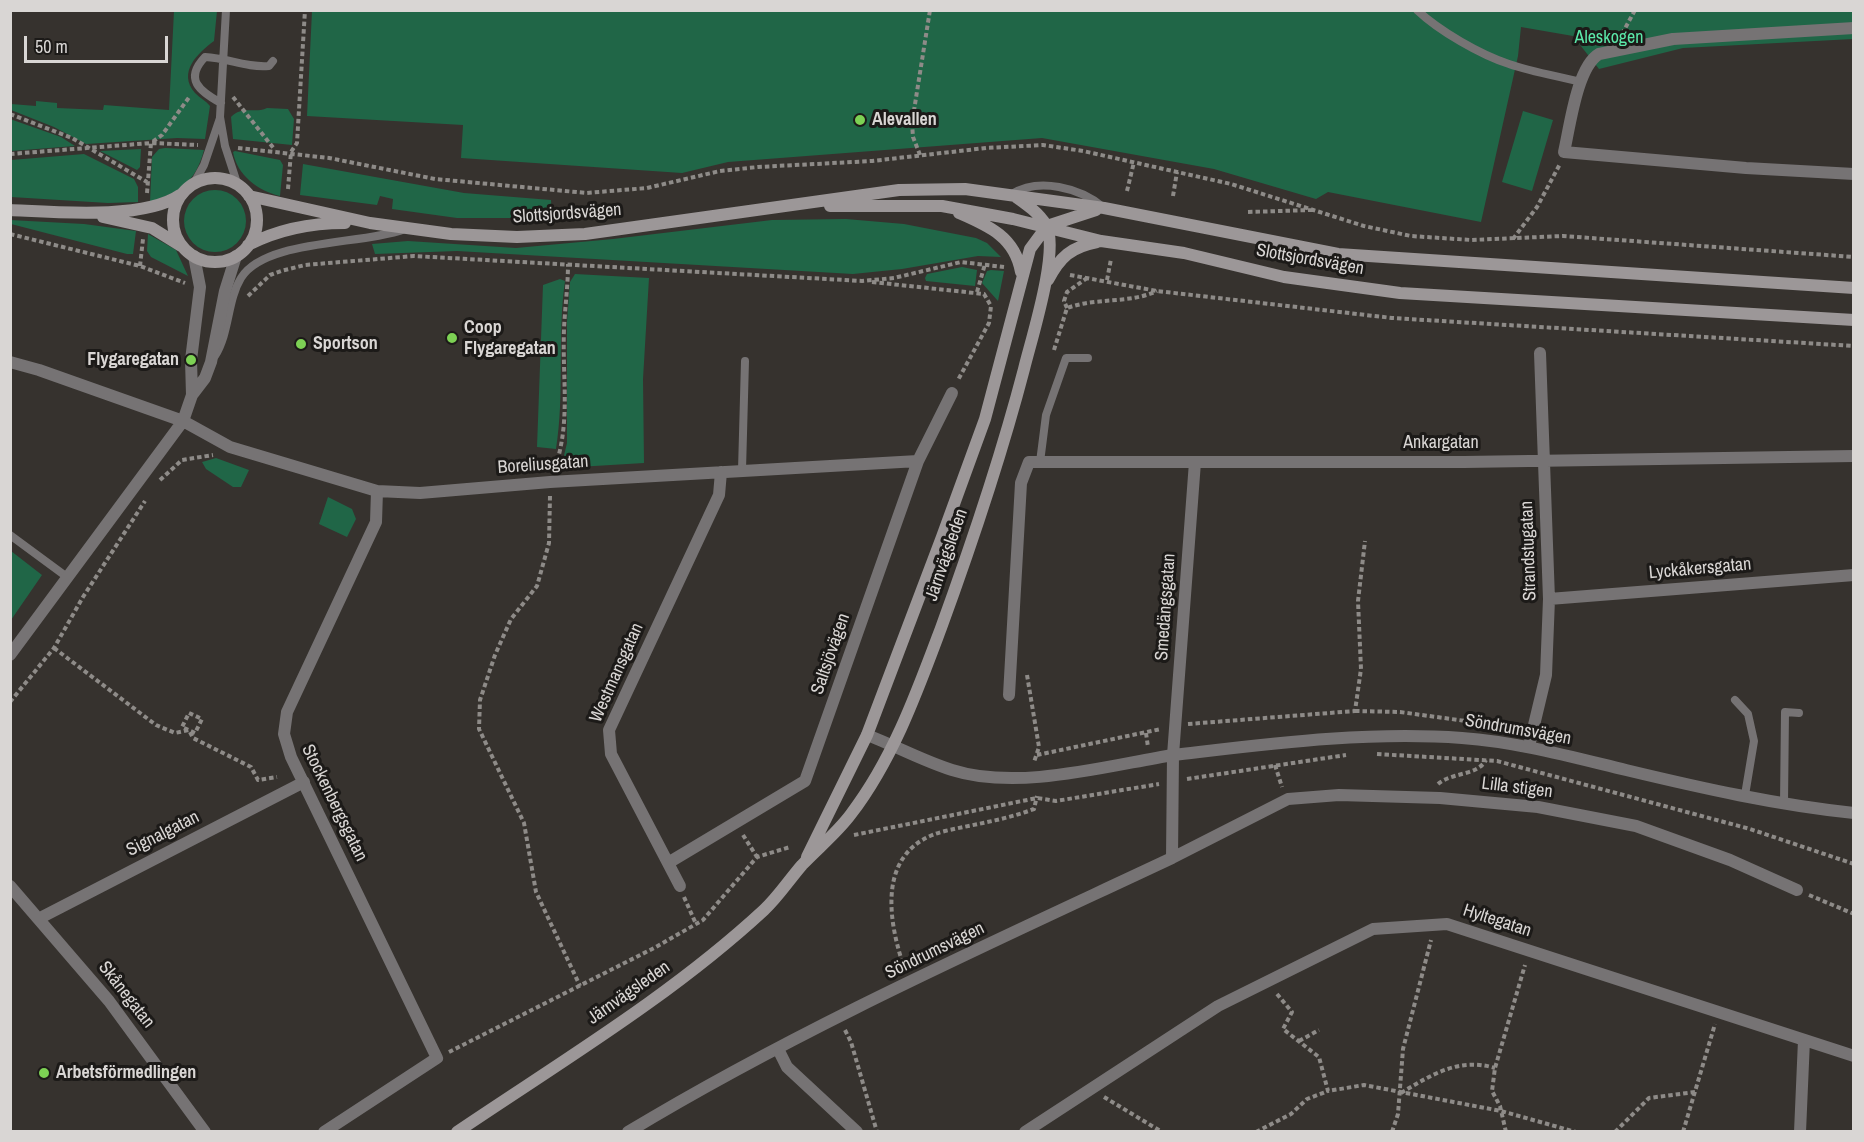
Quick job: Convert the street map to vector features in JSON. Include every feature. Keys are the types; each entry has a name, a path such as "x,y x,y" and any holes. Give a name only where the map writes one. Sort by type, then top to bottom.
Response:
{"main road":[{"name":"Slottsjordsvägen","path":"194,183 217,178 238,186 249,196 370,224"},
{"path":"10,210 81,213 152,207 171,202 194,183"},
{"name":"Slottsjordsvägen","path":"236,256 248,245 268,235 295,227 327,223 370,224 451,234 517,237 585,234 900,190 965,189 1104,208 1338,254 1854,288"},
{"path":"1012,194 1034,211 1047,226 1075,215 1104,208"},
{"path":"181,195 175,207 173,221 176,235 183,247"},
{"path":"248,245 257,221 249,196"},
{"name":"Slottsjordsvägen","path":"766,208 908,204 942,206 1047,226 1101,241 1184,253 1284,277 1400,293 1854,321"},
{"path":"942,206 997,231 1013,248 1021,277"},
{"path":"81,213 152,228 194,256 215,262 236,256"},
{"name":"Järnvägsleden","path":"804,863 867,735 985,419 1030,249 1047,226"},
{"name":"Järnvägsleden","path":"457,1131 640,1010 717,951 767,908 804,863 852,813 893,745 921,682 985,500 1009,426 1046,284 1049,237 1047,226"},
{"path":"1046,284 1056,265 1070,250 1101,241"}],"street":[{"path":"1854,28 1696,36 1614,49 1591,59 1581,82 1564,152 1723,166 1854,174"},
{"path":"192,395 191,360 200,287 194,256"},
{"path":"10,655 183,421 192,395 205,378 211,362 225,291 236,256"},
{"name":"Strandstugatan","path":"1528,747 1546,675 1549,599 1542,459 1540,353"},
{"name":"Boreliusgatan","path":"10,362 183,421 230,447 377,491 420,492 742,470 918,461"},
{"name":"Saltsjövägen","path":"668,863 805,780 918,461 952,393"},
{"name":"Ankargatan","path":"1034,462 1854,456"},
{"path":"1010,695 1022,483 1034,462"},
{"name":"Smedängsgatan","path":"1173,755 1195,462"},
{"name":"Westmansgatan","path":"680,886 611,754 609,730 719,495 721,472"},
{"name":"Stockenbergsgatan","path":"377,491 376,522 359,564 287,712 284,740 438,1058"},
{"name":"Lyckåkersgatan","path":"1549,599 1854,575"},
{"name":"Söndrumsvägen","path":"867,735 952,771 975,776 1035,777 1173,755 1301,740 1377,735 1463,738 1528,747 1784,803 1854,813"},
{"path":"1172,858 1173,755"},
{"name":"Signalgatan","path":"40,918 301,777"},
{"name":"Lilla stigen","path":"1172,858 1288,799 1339,795 1425,797 1538,807 1636,826 1730,860 1797,890"},
{"name":"Söndrumsvägen","path":"628,1131 687,1096 778,1049 910,983 1172,858"},
{"name":"Skånegatan","path":"10,886 40,918 109,1001 206,1131"},
{"name":"Hyltegatan","path":"1024,1131 1218,1006 1372,929 1448,924 1854,1056"},
{"path":"1800,1131 1803,1040"},
{"path":"778,1049 787,1067 857,1131"},
{"path":"324,1131 438,1058"}],"lane":[{"path":"226,10 220,117 225,147 238,186"},
{"path":"1417,10 1460,39 1508,64 1581,82"},
{"path":"221,102 198,86 194,76 197,65 205,57 223,58 238,65 269,66 273,61"},
{"path":"194,183 211,145 220,117"},
{"path":"211,362 224,342 241,278 250,268 283,251 388,236 407,228"},
{"path":"1034,462 1046,415 1066,358 1088,358"},
{"path":"742,470 745,361"},
{"path":"10,535 67,577"},
{"path":"1735,700 1748,714 1755,741 1745,795"},
{"path":"1784,803 1785,712 1799,714"}],"path":[{"path":"225,147 291,152 297,143 305,10"},
{"path":"920,155 913,137 912,123 930,10"},
{"path":"1614,49 1635,10"},
{"path":"222,83 275,151"},
{"path":"151,143 162,135 198,86"},
{"path":"10,114 89,147 147,182"},
{"path":"10,154 151,143 211,145"},
{"path":"1512,239 1537,207 1564,152"},
{"path":"1127,191 1134,162"},
{"path":"1173,196 1177,172"},
{"path":"1248,212 1316,210"},
{"path":"10,234 140,266 200,287"},
{"path":"235,294 249,296 270,275 305,265 414,256 568,264 712,275 862,281 977,292 984,294 990,306 989,323 952,393"},
{"path":"1107,280 1111,259"},
{"path":"862,281 894,278 961,262 1005,267"},
{"path":"568,264 564,443 550,482 549,543 537,586 512,619 495,656 480,700 479,729 524,823 536,892 580,986"},
{"path":"977,292 985,264"},
{"path":"1070,275 1157,291 1392,318 1854,346"},
{"path":"1067,308 1064,301 1067,292 1088,277"},
{"path":"154,488 182,460 216,455"},
{"path":"10,702 54,648 82,597 147,498"},
{"path":"1187,724 1355,711 1361,669 1358,602 1365,541"},
{"path":"54,648 156,725 175,733 189,730 195,733 202,719 189,713 182,727 189,730 192,738 251,766 258,780 301,777"},
{"path":"910,983 896,938 890,896 905,857 926,838 1034,809 1037,798 1034,764 1039,747 1029,691"},
{"path":"1037,754 1170,727"},
{"path":"1146,733 1148,748"},
{"path":"1425,797 1447,777 1476,770 1486,760"},
{"path":"1275,765 1284,792"},
{"path":"1150,777 1151,785"},
{"path":"853,835 1037,798"},
{"path":"736,822 757,857"},
{"path":"438,1058 703,920 757,857 790,847"},
{"path":"680,886 696,924"},
{"path":"1797,890 1854,914"},
{"path":"1392,1131 1398,1114 1403,1049 1435,924"},
{"path":"1506,1131 1501,1111 1492,1091 1495,1068 1529,950"},
{"path":"1267,982 1292,1012 1283,1029 1319,1057 1328,1090"},
{"path":"1683,1131 1718,1012"},
{"path":"844,1029 851,1042 877,1131"},
{"path":"1299,1041 1319,1030"},
{"path":"1400,1094 1446,1068 1466,1063 1495,1068"},
{"path":"1256,1131 1291,1114 1306,1098 1328,1090 1365,1085 1400,1094 1416,1094 1501,1111 1576,1131"},
{"path":"1091,1088 1162,1131"},
{"path":"1615,1131 1649,1098 1695,1092"}],"green space":[{"path":"174,11 217,11 214,41 196,57 189,70 188,78 195,93 210,106 205,139 177,138 86,144 54,127 11,110 11,104 36,106 36,101 57,103 57,108 103,110 104,105 169,110"},
{"name":"Alevallen","path":"312,11 1853,11 1853,39 1683,48 1599,69 1573,36 1521,27 1518,56 1481,222 1328,192 1316,199 1214,169 1042,138 728,162 682,173 461,158 463,125 307,116"},
{"path":"267,108 288,109 294,119 292,145 233,139 231,117 235,113"},
{"path":"1523,111 1553,120 1532,191 1502,182"},
{"path":"10,119 61,137 75,146 11,151"},
{"path":"141,149 140,167 137,170 100,151"},
{"path":"159,149 204,150 196,170 185,184 170,194 150,202 152,157"},
{"path":"233,152 280,160 283,165 280,196 257,186 244,175 235,160"},
{"path":"84,154 134,179 138,187 138,202 108,203 11,197 11,160"},
{"path":"303,164 464,193 551,200 552,218 457,218 392,209 393,199 380,196 377,205 300,195"},
{"path":"215,190 227,192 237,199 244,209 246,221 244,233 237,243 227,250 215,252 203,250 193,243 186,233 184,221 186,209 193,199 203,192"},
{"path":"846,219 904,224 976,238 987,243 1001,257 978,256 902,269 853,274 457,251 375,254 372,244 408,241 516,248 772,220"},
{"path":"10,220 84,224 136,231 133,254 11,224"},
{"path":"148,234 176,250 188,276 151,257 147,251"},
{"path":"962,267 977,270 975,286 926,281 927,274"},
{"path":"987,271 1004,271 998,301 982,283"},
{"path":"575,274 649,278 643,379 644,463 561,468 567,443 567,321 570,282"},
{"path":"560,279 565,281 561,323 559,428 556,449 537,447 543,285"},
{"path":"216,458 249,470 241,487 233,487 206,469 202,462"},
{"path":"328,497 352,509 356,519 347,537 319,524"},
{"path":"11,551 42,575 11,620"}],"place":[{"name":"Alevallen","path":"860,120"},
{"name":"Coop Flygaregatan","path":"452,338"},
{"name":"Sportson","path":"301,344"},
{"name":"Flygaregatan","path":"191,360"},
{"name":"Arbetsförmedlingen","path":"44,1073"}],"park label":[{"name":"Aleskogen","path":"1609,38"}]}
